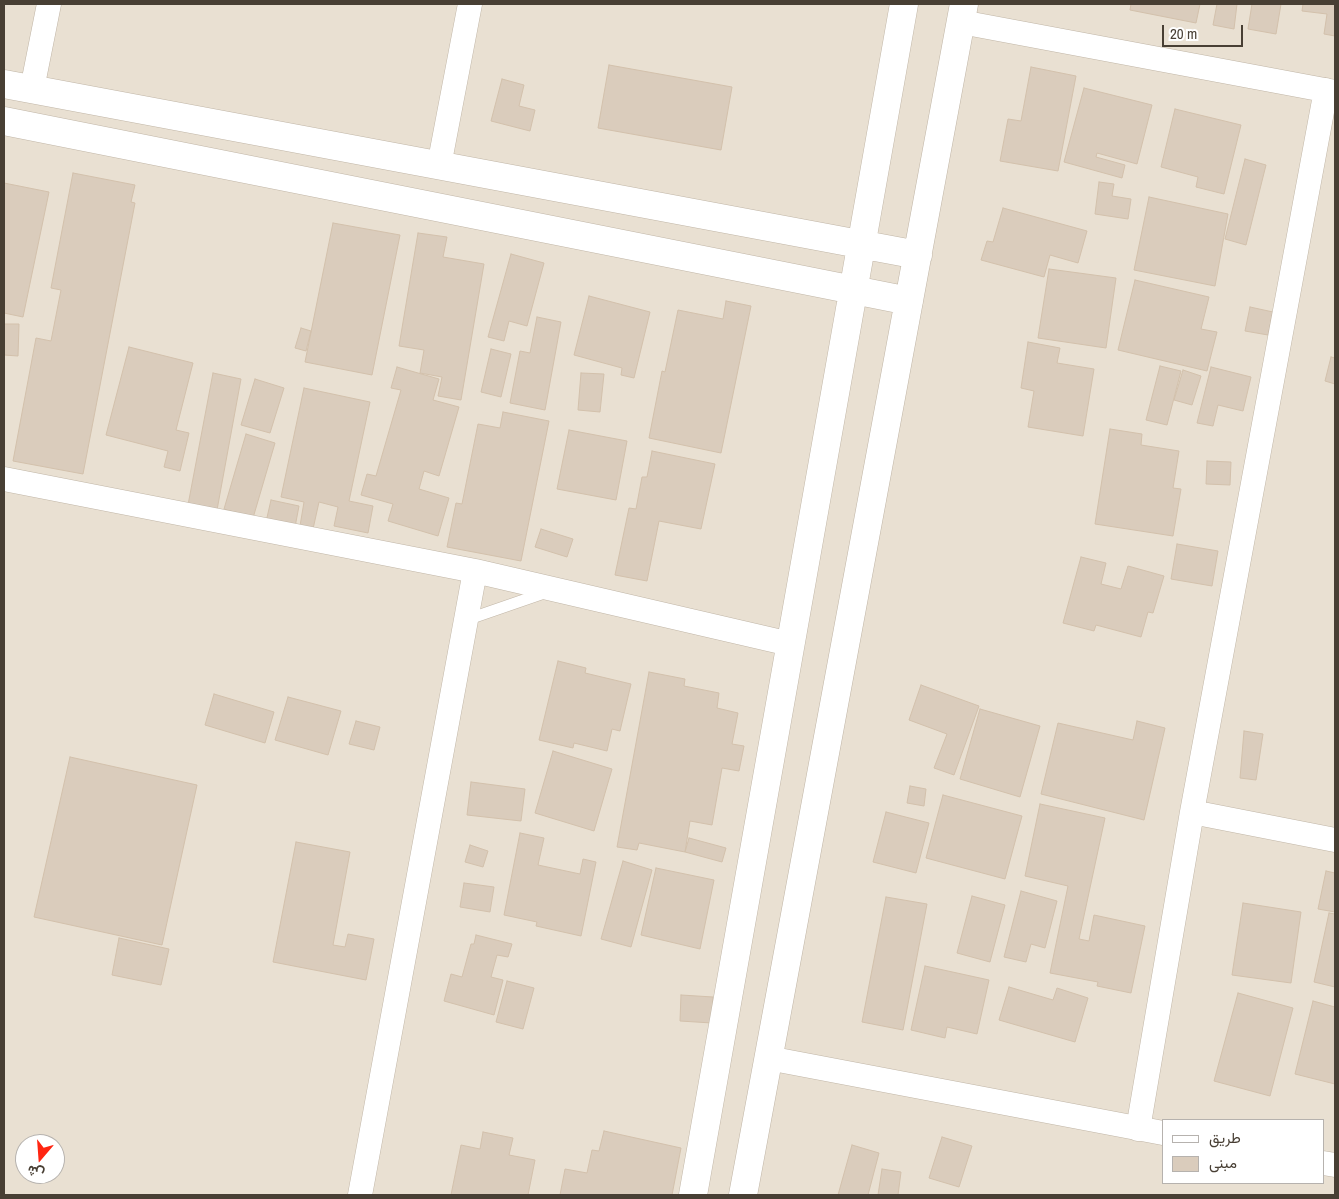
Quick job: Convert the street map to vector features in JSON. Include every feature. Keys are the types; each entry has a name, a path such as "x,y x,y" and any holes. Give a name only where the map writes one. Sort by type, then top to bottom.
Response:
{"street":[{"path":"32,89 49,4"},
{"path":"439,166 470,4"},
{"path":"693,1195 904,4"},
{"path":"743,1195 963,13 1331,91 1192,812 1138,1129"},
{"path":"4,84 861,246 918,255"},
{"path":"4,121 853,292 909,301"},
{"path":"4,479 475,571 790,644"},
{"path":"360,1195 475,571"},
{"path":"1192,812 1335,840"},
{"path":"768,1058 1162,1133"}],"lane":[{"path":"466,620 554,589"}],"shaded area":[{"path":"4,4 1335,4 1335,1195 4,1195"}],"building":[{"path":"1131,4 1200,4 1196,23 1130,10"},
{"path":"1217,4 1237,4 1234,29 1213,25"},
{"path":"1252,4 1281,4 1276,34 1248,29"},
{"path":"1303,4 1335,4 1335,36 1324,34 1327,14 1302,11"},
{"path":"609,65 732,87 721,150 598,128"},
{"path":"1031,67 1076,76 1058,171 1000,161 1008,119 1021,121"},
{"path":"502,79 524,85 519,106 535,110 530,131 491,121"},
{"path":"1084,88 1152,105 1137,164 1097,153 1096,157 1125,165 1122,178 1064,162"},
{"path":"1175,109 1241,125 1224,194 1196,187 1198,177 1161,167"},
{"path":"1245,159 1266,165 1246,245 1225,239"},
{"path":"73,173 135,185 131,202 135,203 83,474 13,461 36,338 51,341 61,290 51,288"},
{"path":"1099,182 1114,184 1112,196 1131,199 1128,219 1095,214"},
{"path":"4,183 49,192 23,317 4,313"},
{"path":"1149,197 1228,214 1215,286 1134,270"},
{"path":"1003,208 1087,231 1078,263 1050,255 1044,277 981,260 987,241 993,242"},
{"path":"333,223 400,235 372,375 305,362"},
{"path":"418,233 447,237 443,257 484,264 461,400 438,396 442,377 420,373 424,350 399,346"},
{"path":"511,254 544,263 527,326 509,321 504,341 488,337"},
{"path":"1049,269 1116,278 1106,348 1038,338"},
{"path":"1135,280 1209,297 1201,329 1217,332 1207,371 1118,350"},
{"path":"589,296 650,312 634,378 621,375 622,368 574,355"},
{"path":"726,301 751,306 721,453 649,438 662,371 665,372 678,310 723,319"},
{"path":"1250,307 1273,312 1268,335 1245,331"},
{"path":"537,317 561,322 545,410 510,403 520,351 530,353"},
{"path":"4,324 19,324 18,356 4,355"},
{"path":"301,328 311,331 306,351 295,348"},
{"path":"1028,342 1060,348 1057,363 1094,369 1083,436 1028,427 1034,391 1021,388"},
{"path":"129,347 193,363 176,430 189,433 180,471 164,467 168,451 106,435"},
{"path":"491,349 511,354 501,397 481,392"},
{"path":"1331,357 1335,358 1335,384 1325,381"},
{"path":"1160,366 1181,371 1167,425 1146,420"},
{"path":"397,367 439,379 433,400 459,407 439,476 424,471 419,489 449,498 438,536 388,521 393,504 361,495 367,474 376,476 401,390 391,388"},
{"path":"1211,367 1251,377 1243,411 1218,405 1213,426 1197,423"},
{"path":"1183,370 1201,376 1192,405 1174,400"},
{"path":"213,373 241,379 217,510 188,505"},
{"path":"581,373 604,374 600,412 578,410"},
{"path":"255,379 284,388 270,433 241,425"},
{"path":"304,388 370,402 349,501 373,506 368,533 334,526 338,507 319,502 313,529 300,526 304,502 281,497"},
{"path":"503,412 549,421 521,561 447,547 456,503 462,504 478,424 500,428"},
{"path":"1110,429 1142,434 1141,445 1179,451 1173,488 1181,489 1173,536 1095,524"},
{"path":"569,430 627,441 616,500 557,489"},
{"path":"246,434 275,443 253,518 224,509"},
{"path":"652,451 715,464 701,529 659,521 647,581 615,575 629,508 636,509 642,477 647,477"},
{"path":"1207,461 1231,462 1230,485 1206,484"},
{"path":"271,500 299,506 295,527 266,522"},
{"path":"541,529 573,539 567,557 535,547"},
{"path":"1177,544 1218,551 1212,586 1171,579"},
{"path":"1081,557 1106,563 1101,584 1121,589 1128,566 1164,576 1153,613 1148,612 1141,637 1096,625 1094,631 1063,623"},
{"path":"558,661 586,668 585,673 631,684 620,731 612,729 607,751 574,743 573,748 539,740"},
{"path":"649,672 685,679 684,686 719,693 717,708 738,713 732,744 744,746 739,771 722,768 712,825 690,821 685,852 639,843 637,850 617,847"},
{"path":"921,685 979,706 954,775 934,768 947,734 909,720"},
{"path":"214,694 274,712 265,743 205,725"},
{"path":"288,697 341,711 328,755 275,740"},
{"path":"980,709 1040,726 1020,797 960,779"},
{"path":"356,721 380,727 374,750 349,744"},
{"path":"1137,721 1165,728 1144,820 1041,794 1058,723 1133,740"},
{"path":"1244,731 1263,734 1256,780 1240,778"},
{"path":"553,751 612,769 594,831 535,813"},
{"path":"70,757 197,785 162,945 34,917"},
{"path":"471,782 525,789 521,821 467,815"},
{"path":"910,786 926,789 924,806 907,803"},
{"path":"943,795 1022,816 1005,879 926,858"},
{"path":"1040,804 1105,818 1079,939 1089,941 1094,915 1145,926 1131,993 1097,986 1098,982 1050,973 1068,886 1025,876"},
{"path":"886,812 929,823 916,873 873,862"},
{"path":"520,833 544,838 538,865 580,874 583,859 596,862 581,936 536,926 537,922 504,915"},
{"path":"689,838 726,848 722,862 685,852"},
{"path":"296,842 350,852 333,945 345,947 348,934 374,939 366,980 273,962"},
{"path":"470,845 488,851 483,867 465,862"},
{"path":"623,861 652,870 631,947 601,939"},
{"path":"656,868 714,880 700,949 641,935"},
{"path":"1326,871 1335,873 1335,912 1318,909"},
{"path":"464,883 494,887 490,912 460,907"},
{"path":"1021,891 1057,901 1045,948 1031,944 1026,962 1004,957"},
{"path":"972,896 1005,905 990,962 957,953"},
{"path":"886,897 927,904 903,1030 862,1022"},
{"path":"1243,903 1301,912 1291,983 1232,975"},
{"path":"1329,913 1335,914 1335,987 1314,982"},
{"path":"476,935 512,944 508,957 497,955 491,977 503,980 494,1015 444,1001 451,974 462,977 471,944 474,944"},
{"path":"119,938 169,949 161,985 112,975"},
{"path":"925,966 989,980 977,1034 947,1027 945,1038 911,1030"},
{"path":"507,981 534,988 523,1029 496,1022"},
{"path":"1009,987 1053,1000 1057,988 1088,998 1075,1042 999,1020"},
{"path":"1238,993 1293,1008 1270,1096 1214,1081"},
{"path":"681,995 713,997 712,1023 680,1021"},
{"path":"1313,1001 1335,1007 1335,1084 1295,1074"},
{"path":"604,1131 681,1148 672,1195 560,1195 565,1169 587,1173 592,1150 599,1151"},
{"path":"483,1132 513,1138 509,1155 535,1160 528,1195 451,1195 461,1145 480,1149"},
{"path":"942,1137 972,1146 959,1187 929,1178"},
{"path":"852,1145 879,1153 868,1195 838,1195"},
{"path":"882,1169 901,1172 898,1195 878,1195"}]}
